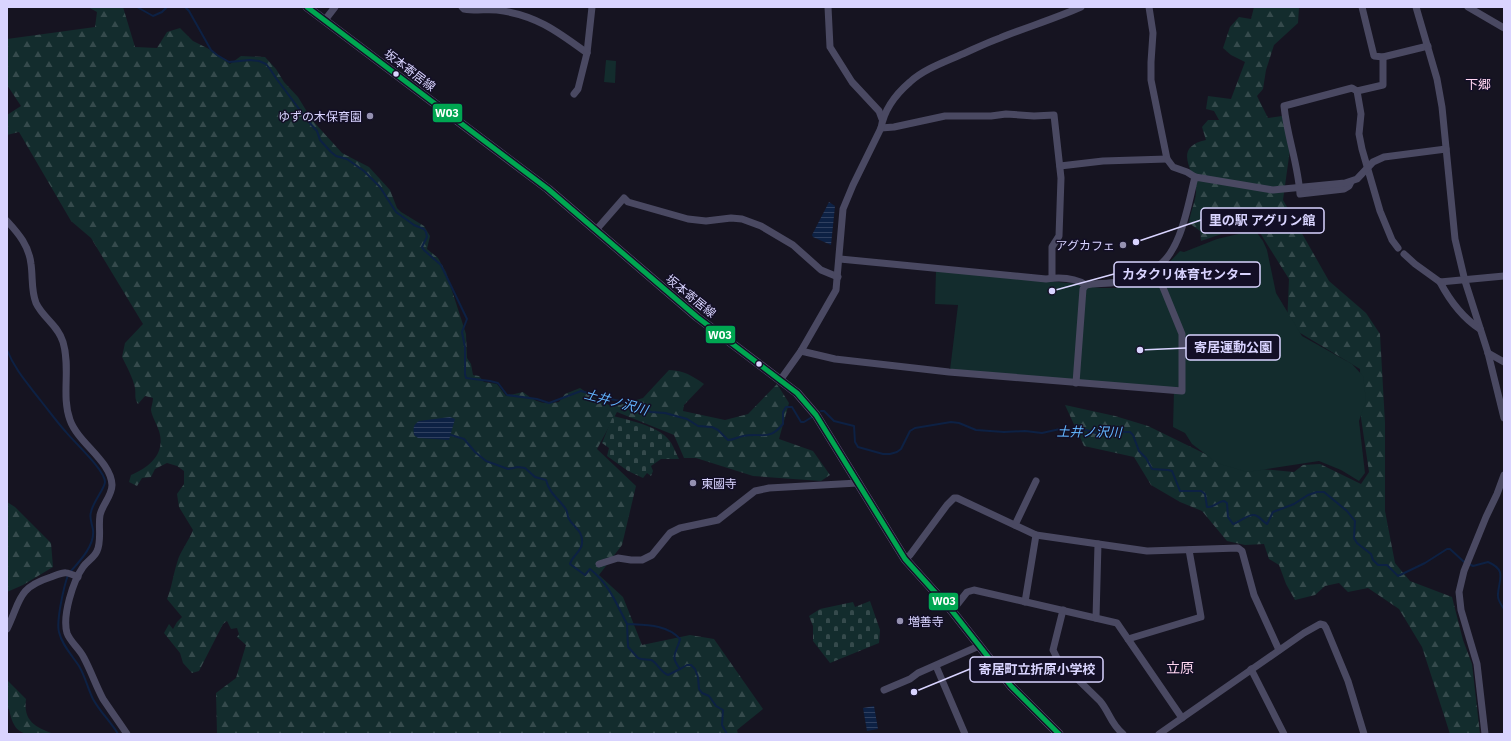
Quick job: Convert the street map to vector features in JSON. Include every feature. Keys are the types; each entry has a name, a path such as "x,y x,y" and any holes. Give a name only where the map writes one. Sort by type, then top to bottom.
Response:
{"main road":[{"name":"坂本寄居線","path":"307,7 543,185 697,317 797,393 808,404 905,559 952,611 1011,686 1059,734"}],"street":[{"path":"325,20 335,7"},
{"path":"462,7 464,9 477,11 496,10 543,23 558,32 587,54"},
{"path":"574,94 578,89 587,54 592,7"},
{"path":"828,7 830,47 852,82 879,111 882,119"},
{"path":"780,379 801,351 836,290 840,258 843,209 881,128 882,119 896,96 910,82 921,74 999,38 1056,18 1081,7"},
{"path":"1149,7 1153,33 1150,62 1151,80 1167,159 1173,167 1187,172 1195,177 1273,190 1348,182 1357,179 1373,162 1384,157 1446,149"},
{"path":"1362,7 1374,56 1383,57 1428,46"},
{"path":"1416,7 1437,79 1442,106 1455,239 1465,281 1488,353 1504,418"},
{"path":"1468,7 1504,28"},
{"path":"1348,182 1349,186 1344,189 1300,194 1296,164 1287,132 1284,106 1352,88 1357,91 1383,85 1383,57"},
{"path":"1357,91 1361,114 1359,134 1362,149 1384,222 1392,240 1398,248"},
{"path":"881,128 894,127 945,116 991,116 1006,114 1034,116 1054,115 1061,178 1059,236 1052,246 1052,278"},
{"path":"1060,166 1103,161 1167,159"},
{"path":"840,258 1046,279 1069,279 1086,285 1115,282 1156,268 1175,248 1195,177"},
{"path":"596,230 624,198 628,202 688,219 706,221 731,218 742,220 761,226 794,245 821,270 838,277"},
{"path":"7,221 22,238 28,250 31,265 31,284 36,303 42,313 55,326 63,343 66,369 66,404 72,424 80,438 107,468 112,484 111,492 100,514 99,545 96,553 76,576 67,611 66,622 68,634 84,657 104,699 126,734"},
{"path":"1404,254 1440,282 1447,295 1457,308 1480,329"},
{"path":"801,351 836,359 949,372 1182,391 1182,334 1156,268"},
{"path":"1440,282 1465,281 1504,276"},
{"path":"1076,383 1082,295 1083,289 1086,285"},
{"path":"1488,353 1504,362"},
{"path":"1485,734 1477,664 1459,601 1461,580 1464,571 1504,474"},
{"path":"1015,525 1036,481"},
{"path":"600,564 618,558 642,560 652,555 670,533 680,528 718,520 755,491 769,488 858,483"},
{"path":"905,559 910,555 947,505 957,498 1036,535 1147,551 1238,548 1242,551 1254,595 1279,650"},
{"path":"1025,602 1036,535"},
{"path":"1096,618 1098,544"},
{"path":"1128,639 1200,617 1189,550"},
{"path":"7,629 18,600 25,590 37,582 67,572 76,576"},
{"path":"952,611 967,592 974,590 1116,623 1182,718"},
{"path":"1063,610 1053,650 1058,660 1102,704 1115,727 1123,734"},
{"path":"1159,734 1279,650 1320,624 1324,625 1348,681 1364,734"},
{"path":"884,690 979,646"},
{"path":"936,666 965,734"},
{"path":"1252,669 1284,734"}],"green space":[{"path":"88,7 123,7 135,47 157,48 167,32 180,28 193,41 211,50 230,64 241,56 265,57 276,69 284,82 298,97 312,120 342,153 369,167 390,190 397,208 424,226 430,236 427,249 438,258 446,272 466,334 467,358 471,364 473,375 479,376 484,382 497,384 506,396 523,392 540,402 553,403 559,402 565,394 580,388 598,400 609,405 620,405 643,398 669,370 679,371 688,374 704,384 684,405 683,411 725,420 748,414 777,384 789,403 779,439 813,451 830,475 821,481 753,476 696,458 684,458 674,435 617,412 597,449 636,486 622,545 599,575 623,597 642,645 690,635 714,639 763,709 737,730 738,734 217,734 216,693 236,678 246,645 237,637 239,634 237,628 231,629 227,621 223,624 199,671 192,673 183,663 180,653 164,633 169,624 173,629 182,617 167,599 178,559 193,530 179,507 177,494 184,484 184,471 177,466 167,463 155,469 151,477 142,478 137,486 129,482 131,475 144,468 155,458 161,439 151,410 153,398 145,396 138,404 133,380 122,357 125,343 143,324 91,238 71,221 19,132 7,135 7,115 21,106 7,85 7,39 95,27 97,12"},
{"path":"1254,7 1299,7 1298,23 1274,45 1266,70 1263,89 1257,96 1268,118 1282,116 1292,135 1283,200 1329,281 1366,313 1380,334 1385,423 1385,511 1395,563 1410,581 1452,597 1463,640 1472,664 1480,734 1450,734 1422,647 1399,609 1368,588 1348,592 1339,583 1325,586 1315,595 1295,600 1286,584 1279,565 1269,559 1264,544 1245,545 1227,541 1202,511 1180,502 1151,485 1134,457 1084,446 1065,405 1115,416 1148,426 1230,466 1294,472 1303,465 1320,464 1361,484 1369,472 1361,418 1360,369 1287,325 1289,279 1257,228 1239,228 1201,241 1200,231 1189,223 1196,193 1187,155 1189,149 1195,144 1206,140 1202,127 1208,120 1219,120 1214,111 1206,109 1208,96 1231,99 1245,62 1231,55 1223,48 1230,27 1239,17 1251,19"},
{"path":"606,60 616,61 615,83 604,82"},
{"path":"1255,230 1263,241 1267,250 1276,293 1302,336 1352,364 1363,376 1366,400 1359,421 1365,473 1359,481 1341,470 1319,461 1247,472 1217,463 1192,444 1185,433 1173,427 1174,390 950,370 958,305 935,304 936,271 1069,283 1100,288 1117,288 1151,276 1163,269 1180,251 1184,252 1217,239"},
{"path":"613,416 640,423 659,431 669,440 679,459 661,459 651,466 653,471 651,476 647,473 643,478 628,471 607,456 609,448 602,443"},
{"path":"7,502 15,507 51,543 53,567 23,585 7,592"},
{"path":"870,601 880,630 879,643 830,663 813,641 813,626 809,616 820,609 853,602 855,607"},
{"path":"7,680 26,699 26,713 32,722 41,729 54,734 30,734 19,731 15,726 9,709 7,708"}],"water":[{"path":"829,202 835,206 831,245 813,237 812,235"},
{"path":"450,417 455,419 449,440 418,438 414,435 414,427 419,421"},
{"path":"874,706 878,729 867,731 863,708"}],"waterway":[{"name":"土井ノ沢川","path":"137,7 153,16 162,12 167,7"},
{"name":"土井ノ沢川","path":"185,7 189,11 211,50 229,62 250,60 259,61 266,64 317,131 320,140 331,152 336,156 347,159 364,171 380,187 396,212 414,225 424,229 427,237 422,247 441,265 467,319 462,332 465,347 466,378 498,383 507,395 537,399 549,403 581,391 630,403 651,412 665,413 687,419 698,426 712,427 718,430 728,440 743,436 769,435 773,433 783,424 783,412 786,407 792,407 801,422 804,422 812,417"},
{"path":"7,350 14,364 27,383 63,428 95,464 104,477 105,482 103,488 90,514 93,530 92,541 86,552 71,571"},
{"name":"土井ノ沢川","path":"821,411 824,411 834,421 854,426 855,442 858,447 883,454 890,454 901,449 910,431 915,428 951,422 959,423 976,430 1004,432 1025,431 1042,433 1060,429 1086,430 1099,434 1130,432 1133,435 1139,451 1146,458 1152,469 1172,471 1180,491 1201,491 1205,494 1207,507 1222,501 1227,503 1228,517 1233,524 1251,515 1258,517 1267,524 1273,512 1294,504 1308,495 1317,492 1324,492 1347,511 1355,521 1354,538 1357,543 1371,554 1373,560 1378,565 1387,565 1398,576 1425,563 1447,549 1450,549 1463,561 1473,566 1488,562 1498,568 1500,572 1498,598 1504,609"},
{"path":"451,435 464,439 475,452 486,461 508,469 518,467 525,468 535,477 546,480 547,485 566,509 569,519 581,535 582,546 570,564 585,575 590,569 597,575 612,594 627,624 655,626 669,630 680,639 674,657 675,660 680,669 687,665 691,665 695,669 698,677 699,689 702,693 709,696 716,706 723,710 722,725 727,734"},
{"path":"68,575 59,612 58,627 60,637 79,666 96,704 118,734"},
{"path":"627,624 628,647 638,658 653,661 665,674 668,675 680,669"}],"transit line":[{"name":"W03","path":"307,7 548,189 697,317 797,393 816,415 905,559 952,611 1011,686 1059,734"}],"place":[{"name":"ゆずの木保育園","path":"370,116"},
{"name":"里の駅 アグリン館","path":"1136,242"},
{"name":"アグカフェ","path":"1123,245"},
{"name":"カタクリ体育センター","path":"1052,291"},
{"name":"寄居運動公園","path":"1140,350"},
{"name":"東國寺","path":"693,483"},
{"name":"増善寺","path":"900,621"},
{"name":"寄居町立折原小学校","path":"914,692"}],"district":[{"name":"下郷","path":"1478,84"},
{"name":"立原","path":"1180,668"}]}
